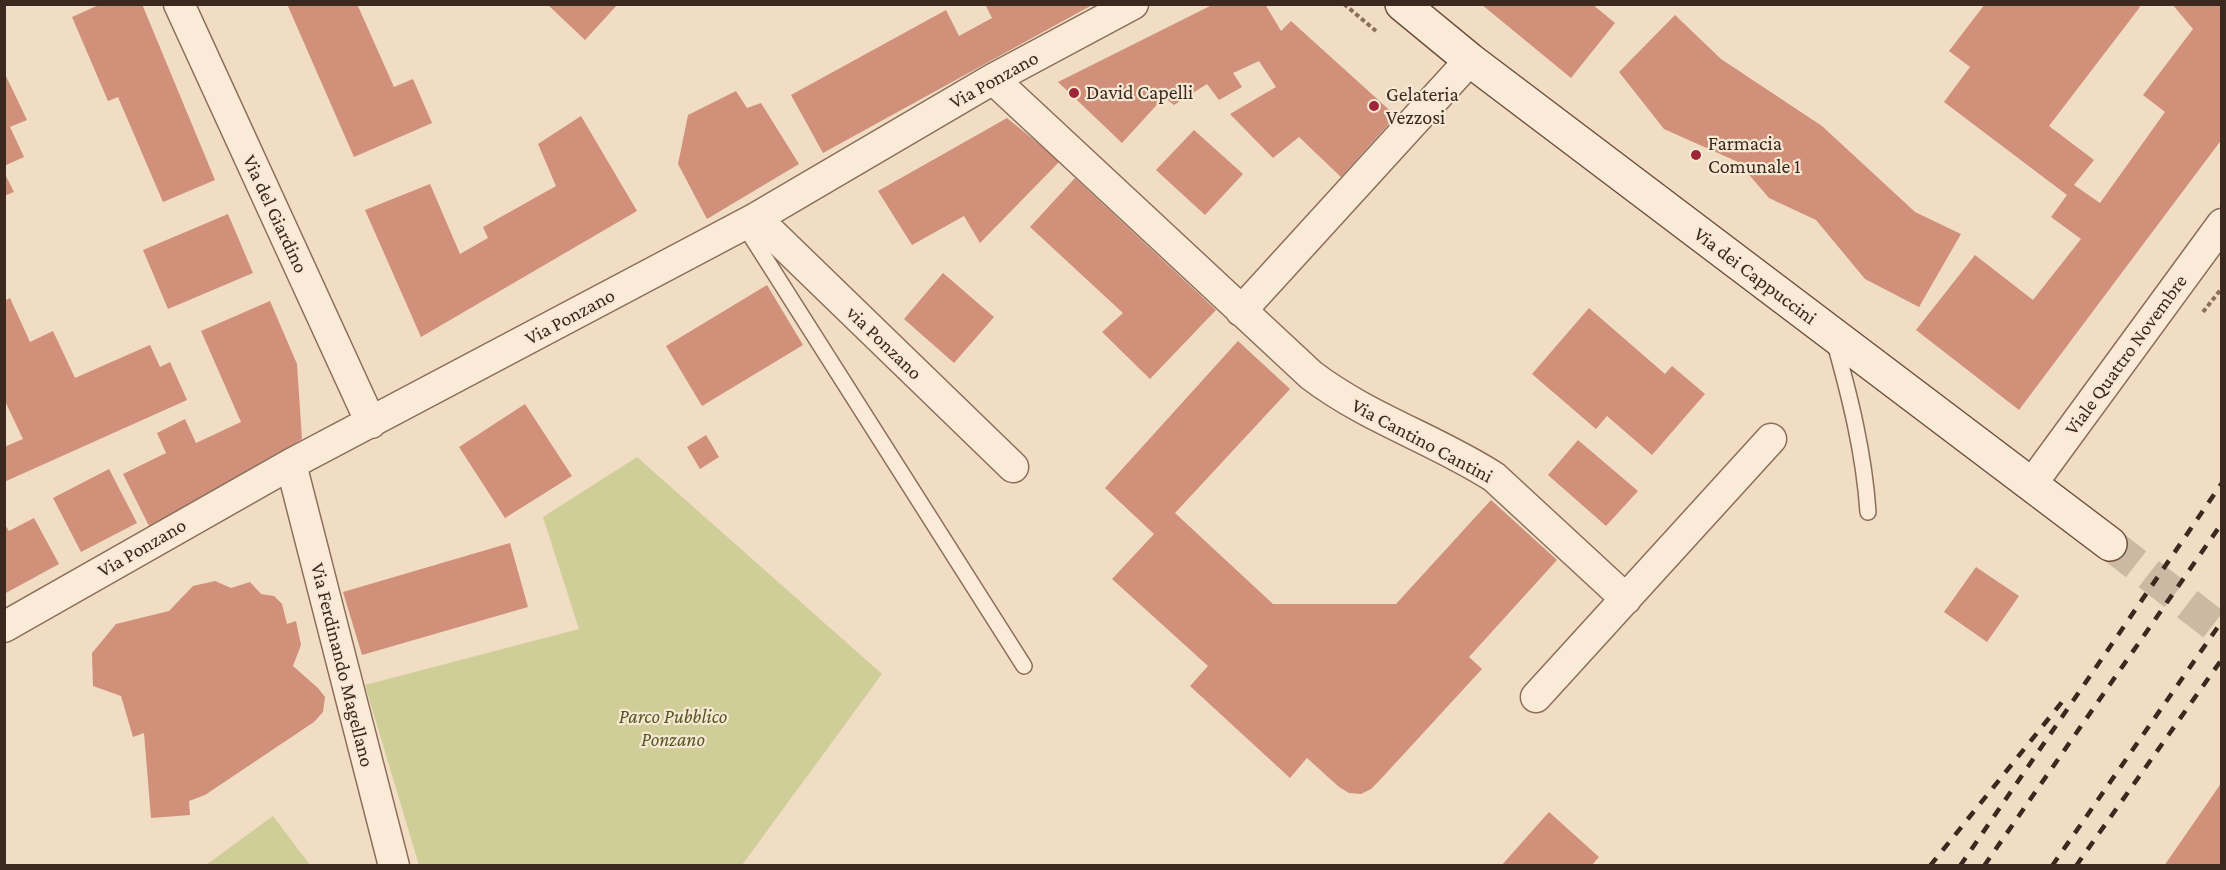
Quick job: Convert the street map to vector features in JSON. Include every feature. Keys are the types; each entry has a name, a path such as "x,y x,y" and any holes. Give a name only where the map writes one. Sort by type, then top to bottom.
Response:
{"main road":[{"name":"Via dei Cappuccini","path":"1402,4 1470,60 2110,544"}],"street":[{"name":"Via del Giardino","path":"179,4 371,423"},
{"name":"Via Ponzano","path":"4,627 291,464 750,221 993,80 1133,4"},
{"path":"1241,311 1470,60"},
{"name":"Via Cantino Cantini","path":"993,80 1311,375 1341,397 1472,463 1494,477 1626,599"},
{"name":"via Ponzano","path":"750,221 1013,467"},
{"name":"Viale Quattro Novembre","path":"2031,485 2222,224"},
{"path":"1536,697 1771,439"},
{"name":"Via Ferdinando Magellano","path":"291,464 394,866"}],"lane":[{"path":"750,221 1024,666"},
{"path":"1832,334 1847,388 1866,474 1868,512"}],"green space":[{"name":"Parco Pubblico Ponzano","path":"637,457 882,674 742,865 419,865 365,685 579,629 543,517"},
{"path":"273,816 310,865 206,865"}],"building":[{"path":"101,4 142,4 215,180 163,202 118,97 108,101 72,17"},
{"path":"287,4 357,4 394,87 413,79 432,123 354,157"},
{"path":"547,4 618,4 585,40"},
{"path":"985,4 1094,4 823,153 791,95 946,10 959,36 992,18"},
{"path":"1214,4 1265,4 1281,31 1291,21 1396,116 1341,177 1299,137 1273,158 1230,114 1276,87 1259,61 1233,73 1242,87 1219,100 1207,84 1174,105 1164,97 1122,143 1058,82"},
{"path":"1481,4 1592,4 1615,23 1571,78"},
{"path":"1985,4 2136,4 2140,7 2049,126 2094,160 2074,185 2100,203 2165,112 2143,95 2193,29 2172,4 2222,4 2222,139 2019,410 1916,330 1975,255 2033,300 2081,239 2051,217 2067,195 1944,102 1970,67 1949,51"},
{"path":"1675,15 1721,59 1822,126 1915,212 1961,234 1919,307 1865,279 1816,220 1769,198 1738,162 1664,129 1619,72"},
{"path":"4,72 27,120 10,127 24,157 4,166"},
{"path":"736,91 747,108 761,103 799,164 707,219 678,164 688,115"},
{"path":"581,116 637,211 421,337 365,210 430,184 460,254 488,238 483,227 556,186 538,144"},
{"path":"1007,118 1060,161 980,243 964,216 912,245 878,191"},
{"path":"1194,130 1243,174 1205,215 1156,170"},
{"path":"4,172 14,192 4,196"},
{"path":"1075,178 1216,310 1150,379 1102,332 1123,313 1030,227"},
{"path":"228,214 253,273 168,309 143,250"},
{"path":"943,273 994,317 954,363 904,319"},
{"path":"767,285 803,345 702,406 666,346"},
{"path":"10,298 30,342 53,331 75,378 150,345 160,367 170,362 187,400 4,482 4,447 23,439 4,399 4,301"},
{"path":"270,301 297,364 302,439 243,479 149,526 123,474 166,453 157,433 185,419 196,443 241,422 201,331"},
{"path":"1589,308 1665,374 1672,366 1705,394 1652,455 1607,416 1596,429 1532,374"},
{"path":"1238,341 1290,389 1175,513 1273,604 1396,604 1491,500 1557,560 1469,657 1482,669 1379,781 1371,789 1361,794 1349,793 1339,787 1307,758 1290,778 1190,686 1208,666 1112,579 1154,534 1105,488"},
{"path":"525,404 572,476 505,518 459,447"},
{"path":"706,435 719,457 700,469 687,447"},
{"path":"1578,440 1638,491 1606,526 1548,475"},
{"path":"109,469 137,523 81,552 53,498"},
{"path":"34,518 59,564 4,594 4,523 9,531"},
{"path":"510,543 528,607 362,655 343,592"},
{"path":"1976,567 2019,596 1987,642 1944,612"},
{"path":"215,581 231,588 250,582 261,594 274,596 282,604 287,624 296,621 301,645 293,666 325,697 323,712 314,722 205,795 189,801 190,815 151,818 144,733 133,737 121,696 93,686 92,653 116,624 169,611 193,586"},
{"path":"2222,782 2222,866 2164,866"},
{"path":"1549,812 1599,857 1591,866 1501,866"}],"tunnel":[{"path":"2110,544 2222,631"}],"railway":[{"path":"1960,866 2222,483"},
{"path":"1984,866 2222,523"},
{"path":"2052,866 2222,621"},
{"path":"2076,866 2222,659"},
{"path":"1930,866 2062,702"}],"place":[{"name":"David Capelli","path":"1074,93"},
{"name":"Gelateria Vezzosi","path":"1374,106"},
{"name":"Farmacia Comunale 1","path":"1696,155"}]}
